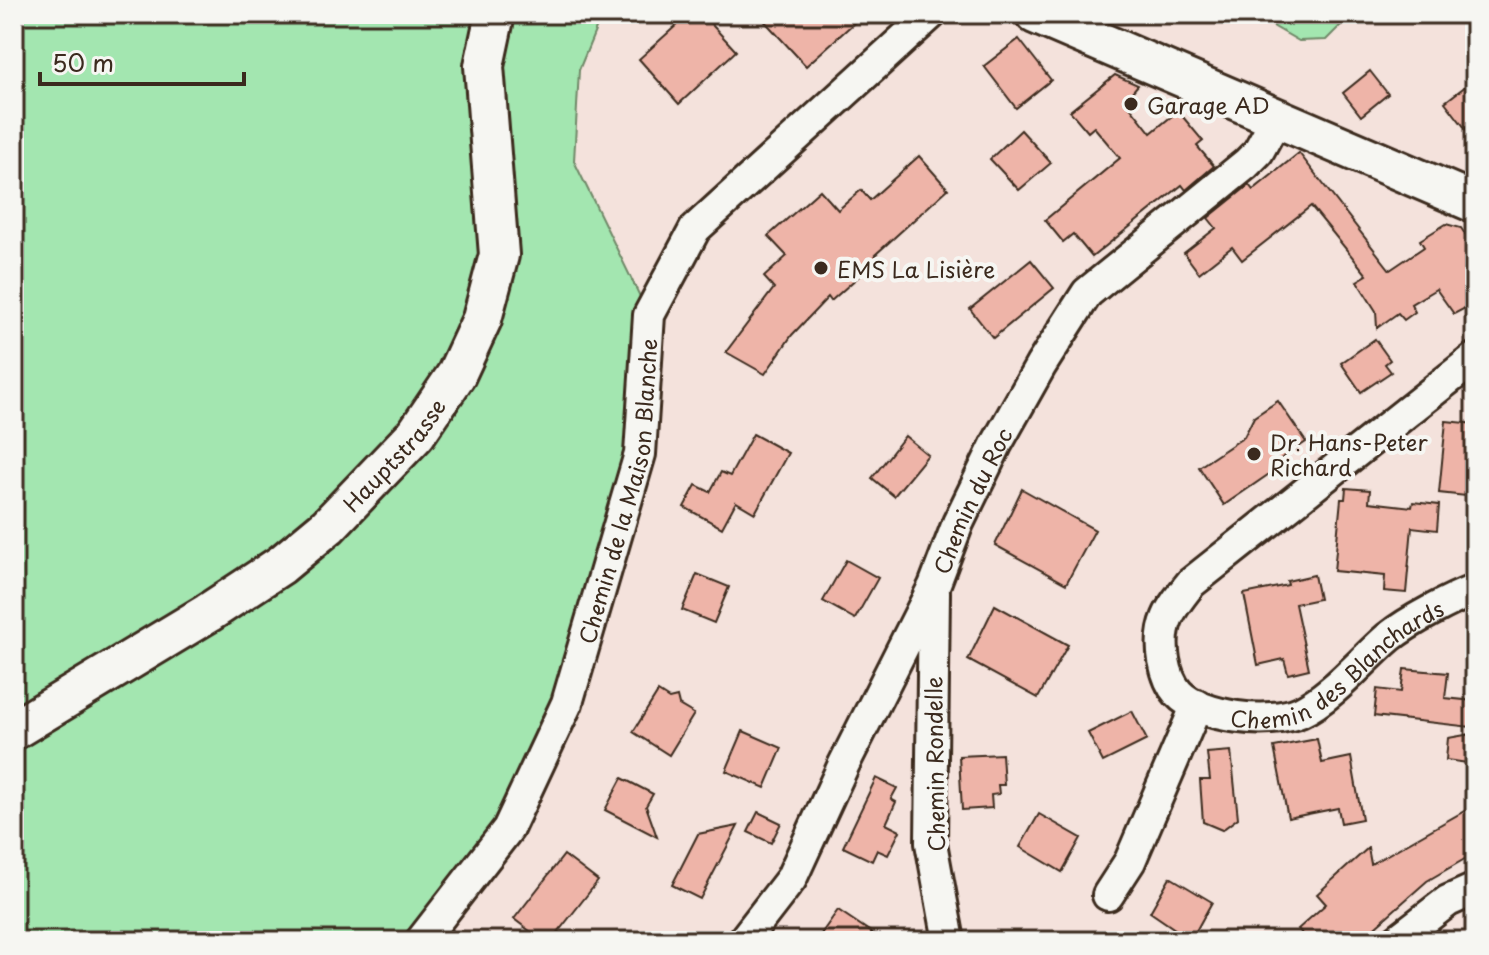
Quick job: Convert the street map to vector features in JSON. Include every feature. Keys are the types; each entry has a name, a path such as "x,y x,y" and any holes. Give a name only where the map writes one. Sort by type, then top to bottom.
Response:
{"street":[{"name":"Hauptstrasse","path":"14,730 208,613 281,565 328,526 416,434 456,375 482,319 499,255 484,66 495,14"},
{"name":"Chemin de la Maison Blanche","path":"421,941 508,829 567,703 640,454 649,315 695,229 931,14"},
{"path":"1035,14 1475,203"},
{"name":"Chemin du Roc","path":"743,941 791,879 844,764 934,586 958,523 996,445 1041,365 1087,293 1246,164 1258,152 1276,119"},
{"name":"Chemin des Blanchards","path":"1475,358 1191,583 1167,614 1162,645 1167,673 1179,694 1220,716 1263,718 1299,712 1341,682 1392,635 1475,590"},
{"name":"Chemin Rondelle","path":"934,586 931,843 949,941"},
{"name":"Chemin des Blanchards","path":"1108,895 1130,861 1197,705"},
{"path":"1396,941 1448,901 1475,889"}],"green space":[{"path":"14,14 602,14 579,70 574,161 649,315 640,454 508,829 421,941 14,941"},
{"path":"1224,14 1352,14 1326,40 1299,41 1259,18 1246,21"}],"building":[{"path":"689,14 702,14 736,51 679,104 639,59"},
{"path":"758,14 864,14 806,66"},
{"path":"1019,39 1051,80 1016,108 984,66"},
{"path":"1370,71 1388,94 1361,116 1343,93"},
{"path":"1115,75 1138,85 1125,100 1151,133 1178,111 1203,141 1197,146 1214,166 1186,190 1182,185 1092,257 1073,234 1063,242 1045,220 1120,158 1094,127 1088,132 1070,111"},
{"path":"1475,79 1475,141 1445,102"},
{"path":"1021,130 1051,163 1019,190 990,159"},
{"path":"1299,153 1390,270 1424,247 1420,240 1446,224 1461,228 1475,249 1475,303 1454,314 1436,289 1411,304 1415,312 1404,320 1398,313 1377,328 1376,311 1357,281 1367,275 1311,206 1242,260 1232,247 1199,273 1184,253 1216,228 1208,218 1249,185 1253,190"},
{"name":"EMS La Lisière","path":"919,156 948,189 875,255 878,259 831,301 828,297 792,335 765,374 726,352 774,288 764,277 787,256 768,236 820,190 838,210 861,190 870,200"},
{"path":"1031,260 1054,288 993,338 970,309"},
{"path":"1375,339 1390,360 1385,364 1391,372 1361,392 1341,363"},
{"name":"Dr. Hans-Peter Richard","path":"1278,401 1306,442 1272,465 1275,470 1224,505 1199,467 1244,437 1254,417"},
{"path":"1446,421 1475,424 1475,497 1439,493"},
{"path":"753,434 788,453 755,513 736,502 722,528 684,507 696,485 710,492 721,472 730,476"},
{"path":"905,436 928,455 894,496 872,478"},
{"path":"1346,488 1370,490 1369,502 1412,507 1413,502 1439,505 1437,530 1412,527 1406,593 1384,591 1385,576 1334,571 1341,499 1345,499"},
{"path":"1022,489 1095,530 1066,584 995,545"},
{"path":"846,560 878,578 855,619 823,601"},
{"path":"697,574 729,587 714,623 682,610"},
{"path":"1314,575 1319,599 1295,604 1309,669 1288,674 1284,659 1258,665 1244,594 1288,585 1287,581"},
{"path":"995,605 1068,645 1038,698 968,660"},
{"path":"1404,669 1448,673 1445,698 1474,701 1471,727 1374,716 1377,689 1401,692"},
{"path":"658,692 669,699 677,697 679,705 694,714 669,755 633,732"},
{"path":"1132,711 1147,740 1103,762 1088,733"},
{"path":"743,731 782,748 765,788 726,771"},
{"path":"1471,734 1468,763 1446,760 1448,738"},
{"path":"1317,739 1322,763 1351,757 1362,819 1341,823 1338,808 1288,818 1274,747"},
{"path":"1231,751 1238,818 1222,830 1203,822 1200,780 1210,780 1207,753"},
{"path":"1002,754 1004,785 998,785 999,794 991,795 992,808 962,810 959,756"},
{"path":"622,778 653,794 646,806 657,837 605,810"},
{"path":"876,778 897,788 891,799 896,802 886,824 900,831 888,855 877,850 872,861 843,847"},
{"path":"1475,805 1475,853 1427,881 1359,941 1309,941 1298,929 1326,904 1317,894 1368,848 1371,864"},
{"path":"758,812 781,823 771,843 748,832"},
{"path":"1039,814 1081,838 1062,872 1020,847"},
{"path":"738,826 700,899 672,885 698,834"},
{"path":"564,855 598,881 551,941 543,941 514,919"},
{"path":"1170,877 1212,902 1191,940 1150,912"},
{"path":"838,910 884,941 816,941"}],"place":[{"name":"Garage AD","path":"1131,104"},
{"name":"EMS La Lisière","path":"821,268"},
{"name":"Dr. Hans-Peter Richard","path":"1254,454"}]}
